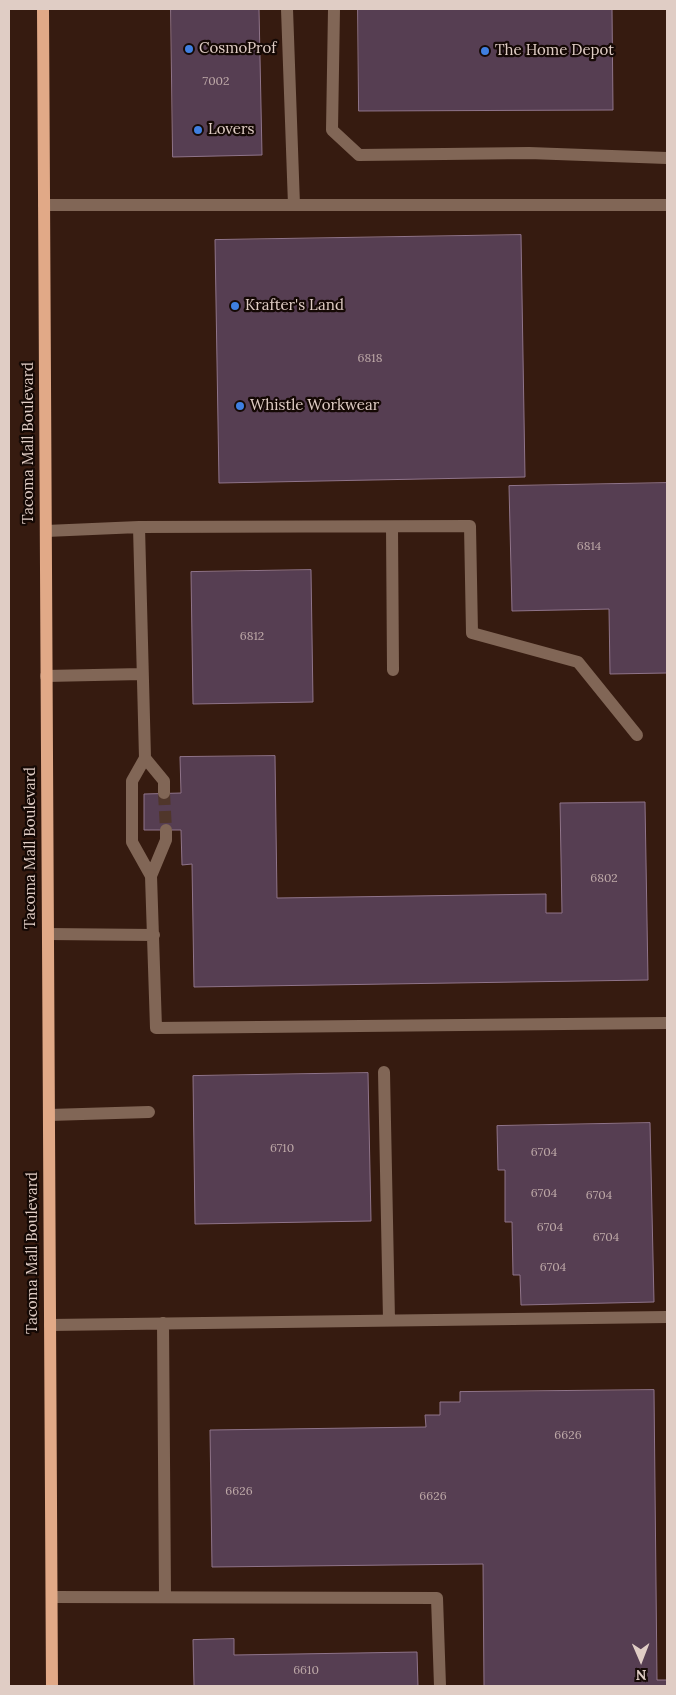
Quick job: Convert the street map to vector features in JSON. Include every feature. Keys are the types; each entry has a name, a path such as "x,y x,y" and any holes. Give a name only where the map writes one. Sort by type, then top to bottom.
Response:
{"main road":[{"name":"Tacoma Mall Boulevard","path":"43,9 52,1686"}],"lane":[{"path":"287,9 294,205"},
{"path":"334,9 332,130 359,155 529,153 667,158"},
{"path":"44,205 667,205"},
{"path":"46,531 139,527 470,526 472,633 578,662 637,735"},
{"path":"139,527 144,758 132,781 132,842 150,876 154,935 156,1028 667,1023"},
{"path":"392,527 393,670"},
{"path":"46,676 142,674"},
{"path":"144,758 164,781 164,793"},
{"path":"150,876 166,840 166,830"},
{"path":"48,934 154,935"},
{"path":"384,1072 390,1320"},
{"path":"49,1115 149,1112"},
{"path":"50,1325 667,1317"},
{"path":"163,1323 165,1596"},
{"path":"52,1597 437,1598 440,1686"}],"building":[{"path":"171,9 259,9 262,155 173,157"},
{"name":"The Home Depot","path":"358,9 612,9 613,110 359,111"},
{"path":"521,235 525,477 219,483 215,240"},
{"path":"667,483 667,673 610,674 609,609 512,611 509,486"},
{"path":"311,570 313,702 193,704 191,572"},
{"path":"275,756 277,898 546,894 546,913 562,913 560,803 645,802 648,980 194,987 192,864 182,865 181,830 144,830 144,794 181,793 180,757"},
{"path":"368,1073 371,1221 195,1224 193,1076"},
{"path":"650,1123 654,1302 521,1305 520,1275 513,1275 512,1222 505,1222 505,1170 498,1170 497,1126"},
{"path":"654,1390 657,1680 667,1680 667,1686 484,1686 483,1564 212,1567 210,1430 426,1427 425,1415 440,1415 440,1402 460,1402 460,1392"},
{"path":"234,1639 234,1655 417,1652 418,1686 194,1686 193,1640"}],"tunnel":[{"path":"164,793 166,830"}],"place":[{"name":"CosmoProf","path":"189,49"},
{"name":"The Home Depot","path":"485,51"},
{"name":"Lovers","path":"198,130"},
{"name":"Krafter's Land","path":"235,306"},
{"name":"Whistle Workwear","path":"240,406"}]}
